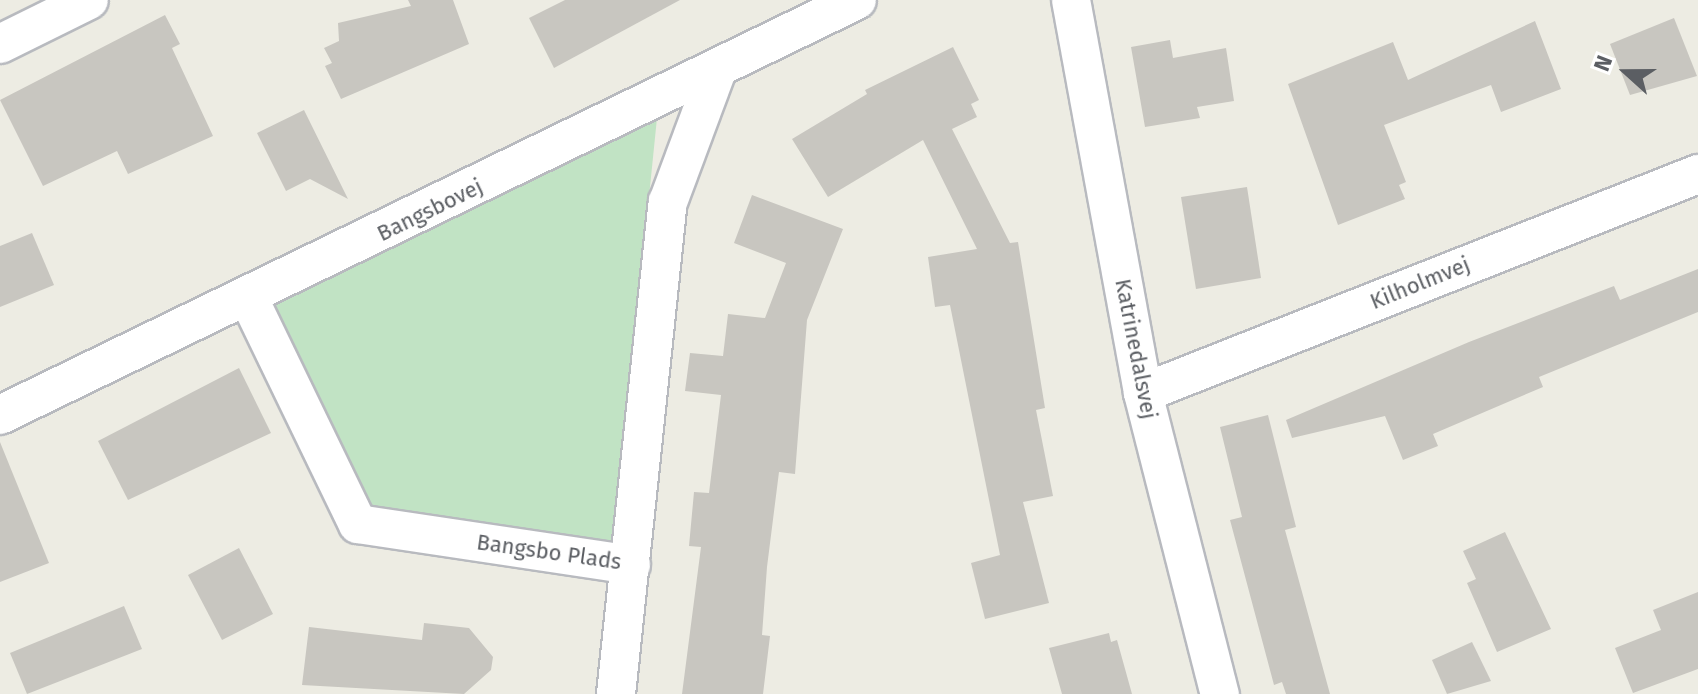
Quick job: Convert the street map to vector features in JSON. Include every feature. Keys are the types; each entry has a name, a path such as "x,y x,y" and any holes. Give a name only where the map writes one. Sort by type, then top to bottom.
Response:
{"street":[{"path":"0,44 89,0"},
{"name":"Bangsbovej","path":"0,415 249,299 857,0"},
{"name":"Katrinedalsvej","path":"1071,0 1143,393 1220,694"},
{"name":"Bangsbo Plads","path":"249,299 358,524 631,565 668,202 717,70"},
{"name":"Kilholmvej","path":"1143,393 1698,174"},
{"path":"616,694 631,565"}],"green space":[{"path":"657,118 614,541 366,513 264,304"}],"building":[{"path":"408,0 453,0 469,44 341,99 325,66 332,63 324,48 339,41 338,23 411,6"},
{"path":"565,0 680,0 554,68 529,18"},
{"path":"165,15 180,44 172,48 213,136 128,174 117,151 43,186 0,100"},
{"path":"1674,18 1697,76 1630,95 1610,44"},
{"path":"1535,21 1561,89 1501,112 1491,85 1384,125 1406,182 1399,185 1405,199 1338,225 1288,84 1393,42 1408,80"},
{"path":"1170,40 1173,58 1226,48 1234,101 1197,107 1200,118 1145,127 1131,47"},
{"path":"953,47 979,100 971,104 977,117 952,129 1010,243 1018,242 1045,408 1036,410 1053,496 1023,502 1049,603 985,619 971,563 1000,555 950,305 935,307 928,257 977,249 923,140 828,197 792,139 867,94 865,90"},
{"path":"304,110 348,199 310,179 286,191 257,133"},
{"path":"1247,187 1261,278 1196,289 1181,197"},
{"path":"752,195 843,229 807,320 795,474 779,472 762,635 770,636 763,694 682,694 701,547 689,546 694,492 709,493 721,395 685,391 690,353 723,356 728,314 765,318 786,263 734,243"},
{"path":"32,233 54,285 0,307 0,246"},
{"path":"1698,269 1698,312 1539,377 1543,387 1433,434 1438,446 1403,460 1385,416 1292,438 1286,420 1469,342 1614,286 1620,300"},
{"path":"239,368 271,433 128,500 98,441"},
{"path":"1268,415 1296,527 1285,530 1330,694 1286,694 1282,682 1274,685 1230,520 1242,517 1220,427"},
{"path":"0,442 49,563 0,582"},
{"path":"1505,532 1551,629 1497,652 1467,583 1476,579 1463,551"},
{"path":"239,548 273,614 222,640 188,575"},
{"path":"1698,592 1698,669 1633,693 1615,648 1661,630 1653,610"},
{"path":"124,606 142,649 27,694 10,653"},
{"path":"424,623 469,628 493,657 491,670 464,694 302,685 309,627 422,640"},
{"path":"1109,633 1111,642 1117,640 1132,694 1062,694 1049,648"},
{"path":"1472,642 1491,681 1447,694 1432,660"}]}
